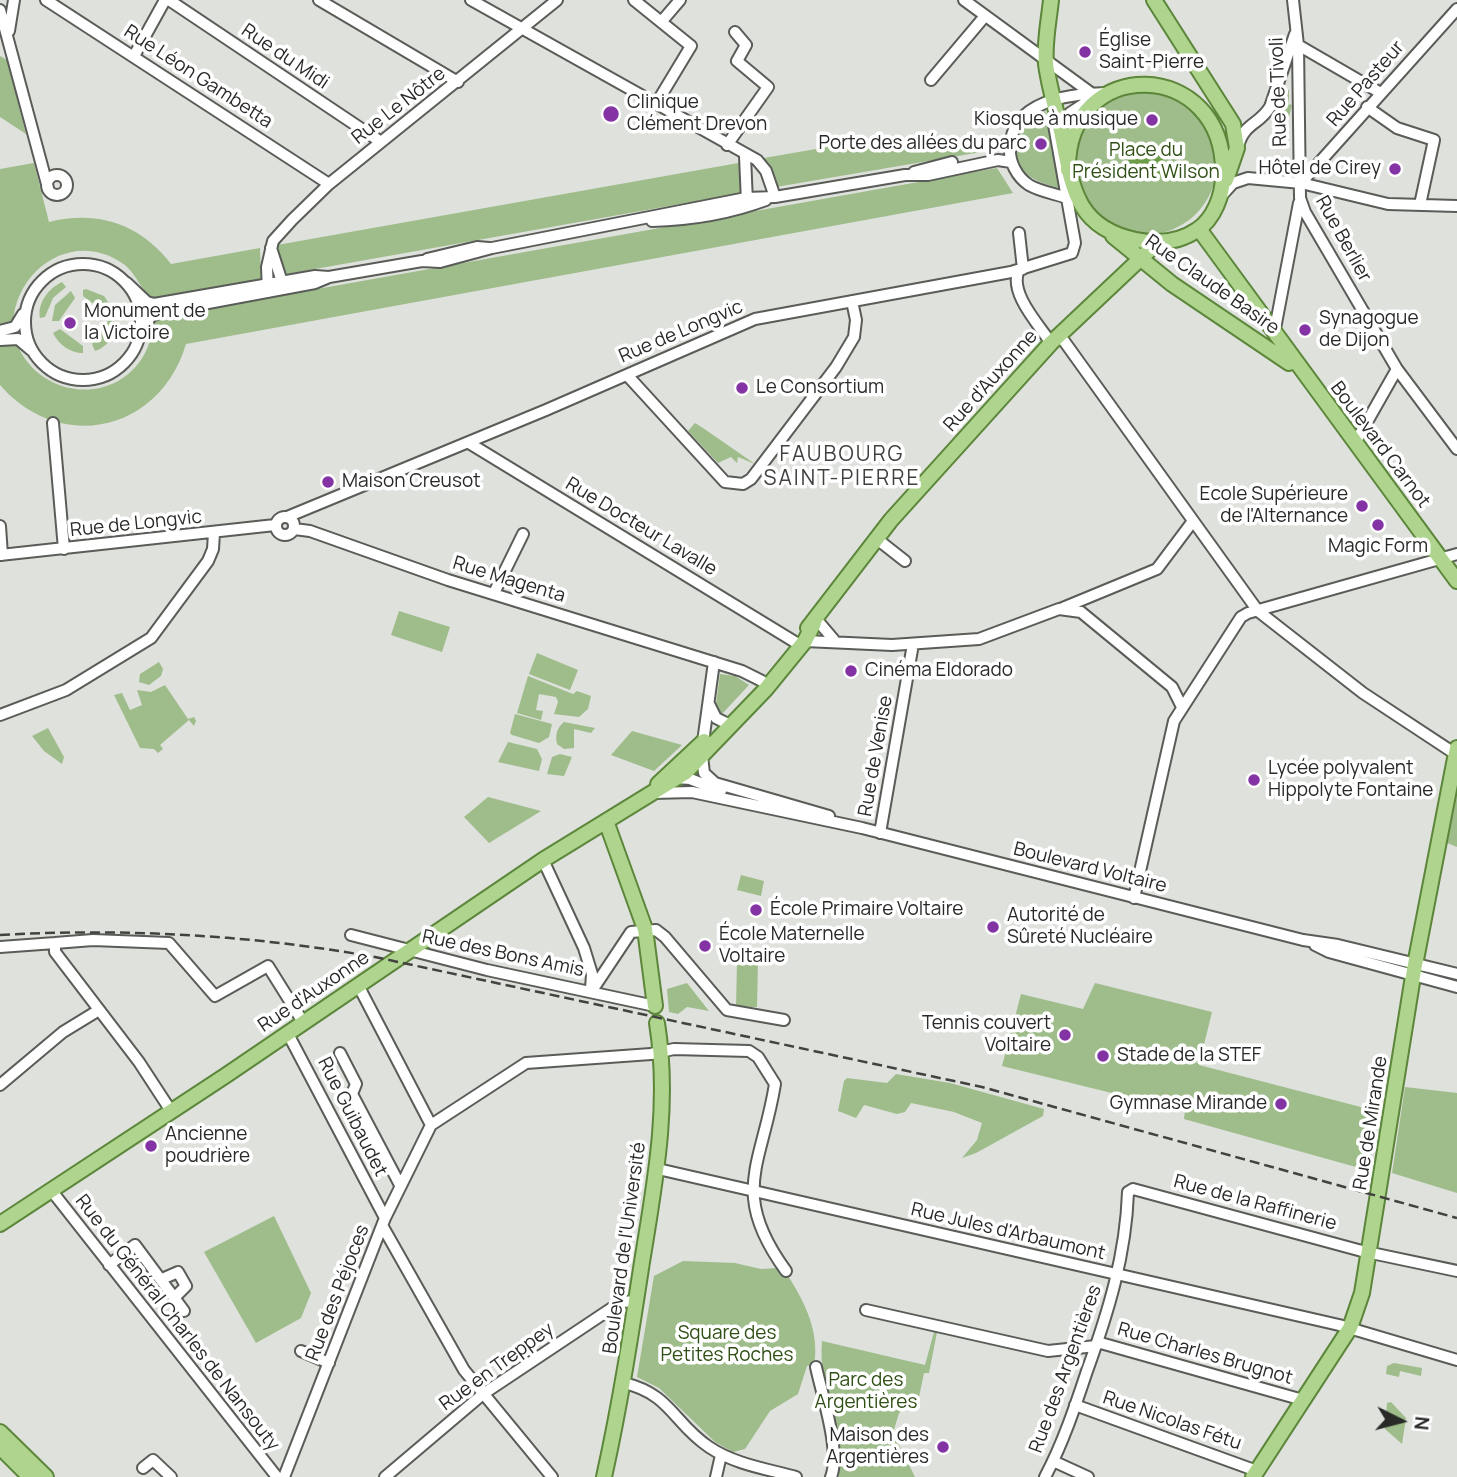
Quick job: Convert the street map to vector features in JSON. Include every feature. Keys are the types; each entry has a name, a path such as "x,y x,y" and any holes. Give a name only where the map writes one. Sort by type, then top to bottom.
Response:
{"main road":[{"path":"1051,0 1046,61 1068,170 1081,206 1104,228 1124,237 1157,243 1175,240 1199,229 1222,191 1228,160 1237,148 1233,124 1154,0"},
{"path":"1068,170 1074,132 1098,93 1147,84 1178,91 1199,105 1211,120 1228,160"},
{"name":"Rue Claude Basire","path":"1104,228 1138,259 1301,371"},
{"name":"Boulevard Carnot","path":"1199,229 1457,582"},
{"name":"Rue d'Auxonne","path":"727,724 816,622 877,539 1054,340 1157,243"},
{"path":"1246,333 1255,331 1263,319"},
{"name":"Rue d'Auxonne","path":"0,1224 543,860 678,776 698,751 788,662 800,641"},
{"name":"Rue d'Auxonne","path":"678,776 698,751"},
{"name":"Rue de Mirande","path":"1255,1474 1350,1328 1362,1293 1414,969 1457,752"},
{"path":"606,821 645,929 655,1006"},
{"name":"Boulevard de l'Université","path":"604,1477 624,1383 658,1169 663,1114 657,1023"},
{"path":"0,1432 46,1477"},
{"path":"0,1447 30,1477"}],"street":[{"path":"8,37 14,0"},
{"name":"Rue Léon Gambetta","path":"47,0 329,184"},
{"path":"134,56 167,0"},
{"name":"Rue du Midi","path":"167,0 381,142"},
{"path":"318,0 458,82"},
{"path":"471,0 523,27 745,156 757,160 766,171 775,197"},
{"name":"Rue Le Nôtre","path":"271,248 273,241 292,220 329,184 557,0"},
{"path":"634,0 691,46 656,104"},
{"path":"662,21 680,0"},
{"path":"964,0 1046,61 1098,93"},
{"name":"Rue de Tivoli","path":"1293,0 1297,39 1301,183"},
{"name":"Rue Pasteur","path":"1301,183 1457,9"},
{"path":"0,10 48,188"},
{"path":"932,80 985,16"},
{"path":"727,145 768,87 737,61 746,45 735,32"},
{"path":"1237,148 1242,131 1265,115 1270,107 1297,39 1379,93"},
{"path":"1081,206 1065,197 1031,186 1020,176 1010,156 1013,130 1020,117 1031,108 1052,101 1098,93"},
{"path":"1056,144 1060,129 1076,107 1098,93"},
{"path":"1052,101 1065,197"},
{"path":"1369,110 1397,128 1434,140 1423,201"},
{"path":"745,156 747,202"},
{"path":"0,340 18,339 40,360 67,378 99,378 127,361 148,320 155,314 315,276 329,277 422,261 439,254 477,247 492,248 642,221 670,211 747,202 905,175 927,167 1010,156"},
{"path":"1228,160 1248,178"},
{"path":"1222,191 1233,183 1248,178 1301,183 1378,200 1457,204"},
{"name":"Rue Berlier","path":"1301,183 1300,198 1305,212 1397,369 1457,449"},
{"path":"1305,212 1311,195 1324,190"},
{"name":"Rue de Longvic","path":"291,524 307,511 306,508 469,443 755,319 1021,269 1074,250 1065,197"},
{"path":"1274,334 1300,198"},
{"path":"1019,233 1021,269 1015,277 1018,289 1054,340 1064,341 1258,611 1363,693 1457,752"},
{"path":"271,248 283,285"},
{"path":"267,288 271,248"},
{"path":"0,331 18,324 31,296 50,274 75,264 103,267 127,283 147,302 154,304 267,288"},
{"path":"127,283 141,310 138,342"},
{"path":"31,296 26,314 26,332 40,360"},
{"path":"627,375 724,482 735,485 751,478 824,384 854,337 856,320 852,301"},
{"path":"1355,443 1397,369"},
{"path":"52,423 64,549"},
{"name":"Rue Docteur Lavalle","path":"469,443 800,641"},
{"path":"275,525 278,519 291,524"},
{"path":"800,641 913,644 979,639 1157,569 1193,521"},
{"name":"Rue Magenta","path":"275,525 277,531 284,535 291,524 448,580 714,662 748,673 762,681"},
{"name":"Rue de Longvic","path":"1,555 275,525"},
{"path":"0,526 1,555"},
{"path":"0,714 66,690 151,638 208,561 214,533"},
{"path":"494,593 523,534"},
{"path":"877,539 905,561"},
{"path":"1134,898 1174,721 1181,705 1235,624 1248,612 1457,554"},
{"path":"1081,612 1102,590"},
{"path":"1059,609 1081,612 1172,687 1181,705"},
{"path":"816,622 834,640"},
{"name":"Rue de Venise","path":"880,833 913,644"},
{"path":"698,751 709,704 714,662"},
{"path":"1172,687 1192,689"},
{"path":"709,704 716,718 727,724"},
{"name":"Boulevard Voltaire","path":"698,751 704,773 709,779 862,828 1309,942 1329,952 1414,969 1457,974"},
{"path":"678,776 692,792"},
{"name":"Boulevard Voltaire","path":"678,776 736,796 789,805"},
{"name":"Boulevard Voltaire","path":"650,793 692,792 862,828"},
{"name":"Rue des Bons Amis","path":"543,860 584,948 592,974 591,992"},
{"path":"591,992 631,932 656,930 727,1010 784,1020"},
{"name":"Rue des Bons Amis","path":"351,935 407,951 655,1006"},
{"path":"0,947 93,940 169,943 215,996 268,966 303,1022"},
{"path":"54,943 55,952 139,1062 171,1111"},
{"name":"Boulevard Voltaire","path":"1414,969 1457,987"},
{"path":"358,985 431,1125 526,1063 674,1049 749,1051 769,1073 775,1087 758,1148 754,1193 761,1230 786,1271"},
{"path":"0,1085 64,1032 99,1010"},
{"name":"Rue Guibaudet","path":"287,1032 448,1346 483,1394 551,1477"},
{"path":"340,1053 356,1084 352,1094 400,1185"},
{"name":"Rue des Péjoces","path":"285,1477 384,1223 431,1125"},
{"name":"Rue Jules d'Arbaumont","path":"658,1169 1350,1328 1457,1360"},
{"name":"Rue du Général Charles de Nansouty","path":"51,1189 277,1477"},
{"name":"Rue de la Raffinerie","path":"1130,1190 1136,1189 1370,1253 1457,1271"},
{"name":"Rue des Argentières","path":"1045,1477 1097,1344 1118,1274 1130,1190"},
{"path":"109,1265 135,1245 176,1296 184,1311"},
{"path":"162,1279 178,1272 186,1286 176,1296"},
{"name":"Rue en Treppey","path":"385,1477 483,1394 621,1302 637,1301"},
{"path":"866,1310 1048,1351 1097,1344"},
{"name":"Rue Charles Brugnot","path":"1097,1344 1303,1400"},
{"path":"301,1351 329,1363"},
{"path":"816,1367 831,1437 834,1465 831,1477"},
{"path":"624,1383 652,1391 705,1445 721,1455 796,1477"},
{"name":"Rue Nicolas Fétu","path":"1075,1405 1255,1474"},
{"path":"716,1477 721,1455"},
{"path":"143,1468 153,1460 171,1477"},
{"path":"1053,1461 1088,1477"}],"green space":[{"path":"0,56 7,60 26,134 0,117"},
{"path":"1282,90 1289,90 1289,104 1292,105 1289,117 1274,117"},
{"name":"Place du Président Wilson","path":"1145,91 1173,97 1196,112 1211,135 1217,163 1211,191 1196,214 1173,229 1145,235 1117,229 1094,214 1079,191 1073,163 1079,135 1094,112 1117,97"},
{"path":"1046,111 1059,188 1028,175 1016,158 1015,148 1022,130"},
{"path":"996,134 993,150 776,187 764,158 897,135 899,149"},
{"path":"744,162 742,193 287,274 276,250 277,245"},
{"path":"34,163 49,222 84,218 117,224 146,239 171,264 260,248 261,280 152,299 122,263 103,254 85,251 67,253 50,260 36,272 24,286 13,323 0,326 0,169"},
{"path":"997,168 1013,193 186,344 173,374 154,397 132,414 106,423 78,426 51,420 24,407 0,385 0,345 17,344 28,362 42,376 59,385 96,389 115,383 131,372 144,355 154,318"},
{"path":"62,282 66,287 53,298 45,317 40,318 40,307 45,297"},
{"path":"83,290 104,296 113,310 106,313 83,296"},
{"path":"71,291 75,298 59,321 52,321 55,305"},
{"path":"108,321 116,321 112,336 104,347 95,351 92,344"},
{"path":"60,329 83,346 83,353 69,350 58,341 53,333"},
{"path":"695,423 755,464 738,457 737,463 731,457 718,463 688,431"},
{"path":"399,611 450,627 442,652 391,635"},
{"path":"537,653 578,670 570,690 529,674"},
{"path":"159,662 163,669 161,676 149,685 139,682 140,674"},
{"path":"720,674 735,676 749,685 722,714 715,711"},
{"path":"528,676 573,694 577,691 591,696 588,709 579,717 554,714 558,702 556,697 539,694 536,710 543,711 541,720 517,713"},
{"path":"165,685 188,719 194,717 196,721 194,726 189,720 160,745 163,749 158,753 154,749 140,748 114,695 122,693 130,710 142,705 137,690 151,692"},
{"path":"515,714 552,724 549,737 539,743 512,735 510,733"},
{"path":"564,722 595,728 591,733 574,729 574,748 564,749 557,744 556,737"},
{"path":"48,728 64,757 62,764 44,751 32,736"},
{"path":"632,731 682,745 654,771 611,755"},
{"path":"508,742 537,749 542,759 539,771 498,762"},
{"path":"560,754 572,757 564,776 547,774 552,757"},
{"path":"1457,789 1457,847 1445,842"},
{"path":"488,797 541,811 489,843 464,817"},
{"path":"741,875 764,881 761,896 737,890"},
{"path":"737,962 758,963 757,1007 736,1007"},
{"path":"687,983 709,1011 687,1007 678,1014 669,1012 667,989"},
{"name":"Stade de la STEF","path":"1095,983 1212,1012 1199,1065 1380,1112 1370,1165 1365,1164 1363,1169 1184,1119 1185,1111 1002,1066 1021,994 1083,1009"},
{"path":"896,1074 950,1083 1044,1109 1043,1116 962,1158 977,1140 982,1123 954,1112 911,1103 905,1112 897,1114 864,1105 856,1118 838,1111 844,1081 847,1078 887,1083"},
{"path":"1405,1087 1457,1093 1457,1193 1392,1173"},
{"path":"274,1216 311,1293 301,1318 256,1343 204,1252"},
{"name":"Square des Petites Roches","path":"683,1261 735,1263 761,1269 778,1268 780,1275 788,1276 810,1318 815,1341 814,1365 807,1366 798,1394 770,1411 745,1449 733,1452 715,1442 659,1388 637,1377 654,1276"},
{"name":"Parc des Argentières","path":"934,1332 937,1332 929,1373 924,1373 919,1397 899,1413 893,1433 915,1477 839,1477 837,1443 823,1375 822,1341 925,1365"},
{"path":"1394,1363 1422,1368 1421,1376 1400,1371 1399,1377 1386,1374 1387,1366"},
{"path":"1391,1402 1406,1418 1402,1444 1385,1429 1387,1403"}],"shaded area":[{"path":"1146,144 1159,149 1164,162 1159,175 1146,180 1133,175 1128,162 1133,149"}],"railway":[{"path":"0,935 95,932 189,935 282,943 375,957 982,1087 1457,1218"}],"place":[{"name":"Église Saint-Pierre","path":"1085,52"},
{"name":"Clinique Clément Drevon","path":"611,114"},
{"name":"Kiosque à musique","path":"1152,120"},
{"name":"Porte des allées du parc","path":"1041,144"},
{"name":"Hôtel de Cirey","path":"1395,169"},
{"name":"Monument de la Victoire","path":"70,323"},
{"name":"Synagogue de Dijon","path":"1305,330"},
{"name":"Le Consortium","path":"742,388"},
{"name":"Maison Creusot","path":"328,482"},
{"name":"Ecole Supérieure de l'Alternance","path":"1362,506"},
{"name":"Magic Form","path":"1378,525"},
{"name":"Cinéma Eldorado","path":"851,671"},
{"name":"Lycée polyvalent Hippolyte Fontaine","path":"1254,780"},
{"name":"École Primaire Voltaire","path":"756,910"},
{"name":"Autorité de Sûreté Nucléaire","path":"993,927"},
{"name":"École Maternelle Voltaire","path":"705,946"},
{"name":"Tennis couvert Voltaire","path":"1065,1035"},
{"name":"Stade de la STEF","path":"1103,1056"},
{"name":"Gymnase Mirande","path":"1281,1104"},
{"name":"Ancienne poudrière","path":"151,1146"},
{"name":"Maison des Argentières","path":"943,1447"}],"district":[{"name":"FAUBOURG SAINT-PIERRE","path":"842,467"}]}
